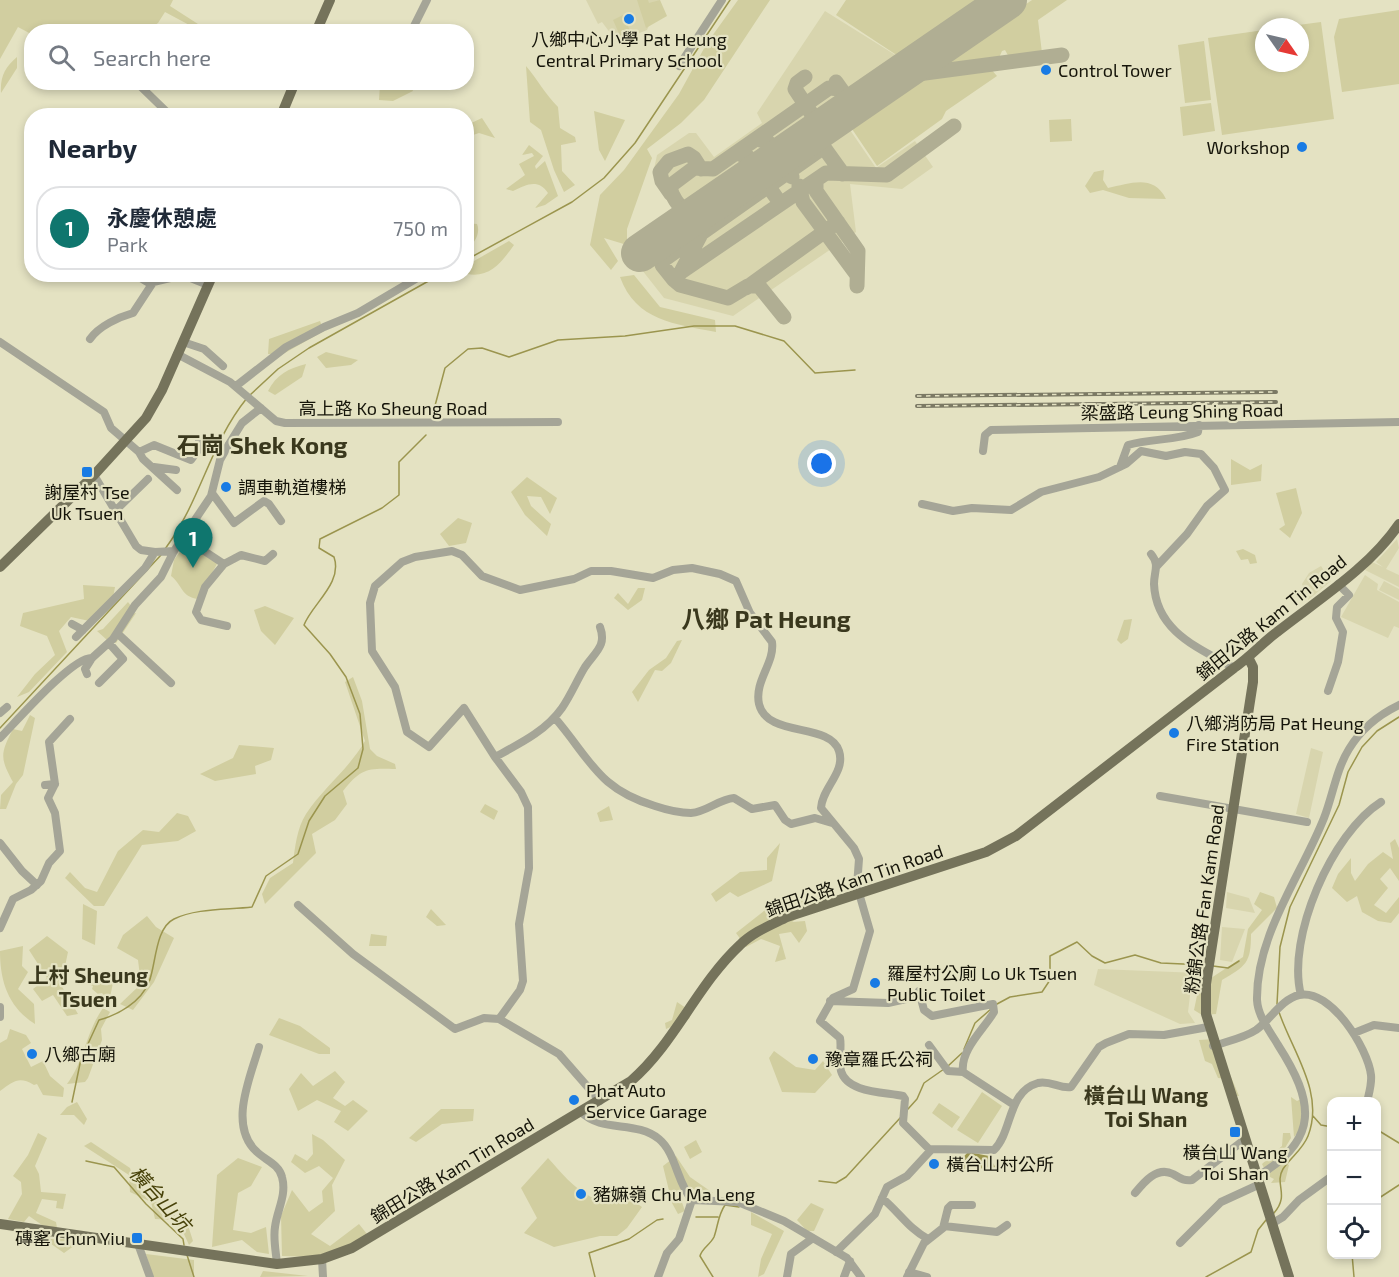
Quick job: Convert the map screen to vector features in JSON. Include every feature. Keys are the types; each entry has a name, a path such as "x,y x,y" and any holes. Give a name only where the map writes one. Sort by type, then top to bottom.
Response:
{"main road":[{"path":"320,24 330,0"},
{"path":"284,108 292,90"},
{"path":"0,567 94,475 126,441 153,406 209,282"},
{"name":"錦田公路 Kam Tin Road","path":"0,1224 277,1264 322,1259 361,1243 631,1081 653,1059 722,963 741,943 763,928 787,917 986,852 1009,840 1234,668 1249,659 1268,638 1376,552 1399,524"},
{"name":"粉錦公路 Fan Kam Road","path":"1249,659 1253,667 1253,682 1206,984 1208,1027 1289,1277"}],"street":[{"path":"415,24 427,0"},
{"path":"679,66 722,0"},
{"path":"144,90 163,108"},
{"path":"146,282 154,282"},
{"path":"90,339 96,331 108,326 119,317 133,313 154,282"},
{"path":"238,388 286,347 324,327 358,313 409,282"},
{"path":"0,342 104,412 111,428 140,452 143,459 177,490"},
{"path":"183,342 204,349 223,366"},
{"name":"高上路 Ko Sheung Road","path":"177,354 221,375 276,421 285,423 558,422"},
{"path":"87,674 85,669 92,658 109,643 135,605 161,577 172,551 212,493 220,460 228,444 243,423 261,408"},
{"name":"梁盛路 Leung Shing Road","path":"983,451 985,435 991,430 1399,422"},
{"path":"1120,467 1128,445 1152,439 1189,436 1198,432 1199,425"},
{"path":"140,452 152,445 191,460 199,449 199,439"},
{"path":"922,504 953,511 972,508 1011,510 1041,492 1093,480 1120,467 1142,451 1166,456 1185,452 1201,454 1209,460 1224,484 1222,494 1207,506 1187,534 1157,566"},
{"path":"153,467 176,470"},
{"path":"94,475 139,548 172,551"},
{"path":"115,511 148,479"},
{"path":"212,493 234,523 264,501 269,504 281,521"},
{"path":"183,537 224,564"},
{"path":"76,637 146,568 157,551"},
{"path":"499,1019 522,985 519,924 530,863 527,842 528,807 521,792 495,757 464,708 429,747 404,728 395,687 375,659 371,643 371,593 380,580 396,566 415,557 452,551 462,555 482,576 520,590 574,579 591,571 611,571 653,578 682,568 720,574 736,581 750,613 772,642 771,656 760,686 759,704 763,712 769,719 826,737 839,752 838,770 821,805 857,853 857,886 870,931 853,989 830,1001 820,1021 840,1038 841,1071 845,1078 854,1086 905,1098 903,1123 931,1150 994,1150 1014,1105 1025,1090 1044,1082 1071,1087 1099,1047 1124,1035 1164,1035 1208,1027"},
{"path":"227,626 201,620 196,612 205,586 224,564 241,555 265,561 273,554"},
{"path":"1150,554 1157,566 1155,592 1167,624 1186,641 1234,668"},
{"path":"1328,691 1338,662 1343,632 1336,618 1337,607 1349,595 1338,584"},
{"path":"72,624 82,630"},
{"path":"495,757 528,739 555,718 586,666 601,648 604,638 600,627"},
{"path":"117,633 171,683"},
{"path":"99,683 123,659 109,643"},
{"path":"0,738 70,669 85,658 92,658"},
{"path":"1180,1243 1221,1202 1257,1181 1288,1153 1301,1131 1306,1113 1301,1084 1264,1023 1257,997 1266,946 1324,817 1343,759 1366,728 1399,705"},
{"path":"0,713 7,707"},
{"path":"555,718 604,781 624,795 643,803 692,813 734,798 752,809 775,805 785,820 791,824 815,818 833,823"},
{"path":"0,928 13,899 37,885 61,848 55,813 48,798 55,784 49,742 70,719"},
{"path":"45,785 55,784"},
{"path":"1160,796 1307,822"},
{"path":"1301,995 1297,980 1297,962 1301,928 1308,907 1345,841 1370,810 1381,802"},
{"path":"0,843 22,871 37,885"},
{"path":"298,904 353,954 455,1029 484,1017 499,1019 559,1054 600,1101"},
{"path":"830,1001 888,1003 915,997 920,991 924,1010 932,1016 993,1004 994,1012 973,1041 962,1064 963,1072"},
{"path":"1214,1046 1245,1036 1264,1023 1292,998 1301,995 1329,1006 1354,1033 1370,1066 1371,1084 1367,1097"},
{"path":"0,1007 0,1017"},
{"path":"1354,1033 1374,1025 1399,1028"},
{"path":"929,1045 948,1071 963,1072 1014,1105"},
{"path":"258,1047 246,1094 242,1124 251,1145 278,1169 283,1178 282,1199 274,1230 277,1264"},
{"path":"581,1112 591,1121 642,1131 659,1139 692,1200 679,1239 667,1253 658,1277"},
{"path":"1135,1194 1148,1178 1163,1172 1183,1180 1192,1179 1244,1140"},
{"path":"836,1252 872,1219 887,1187 907,1176 931,1150"},
{"path":"1273,1222 1283,1217 1299,1200 1327,1180"},
{"path":"882,1198 900,1213 913,1232 928,1239"},
{"path":"692,1200 738,1202 784,1221 850,1261 861,1277"},
{"path":"927,1277 908,1274 928,1239 944,1226 948,1208 951,1205 972,1205"},
{"path":"944,1226 997,1232 1007,1225"},
{"path":"787,1277 788,1260 791,1254 813,1238"},
{"path":"138,1244 150,1277"},
{"path":"322,1259 323,1277"},
{"path":"844,1277 850,1261"}],"shaded area":[{"path":"0,0 173,0 170,6 198,24 187,24 165,12 156,24 24,24 24,30 18,27 0,59"},
{"name":"八鄉中心小學 Pat Heung Central Primary School","path":"586,0 660,0 647,30 617,42 602,22 598,24"},
{"path":"637,0 648,0 649,3 660,0 667,16 646,28"},
{"path":"738,0 770,0 704,100 681,123 647,149 652,158 627,229 627,245 604,238 618,261 611,270 590,245 600,195 624,170 679,94 707,43"},
{"path":"846,0 979,0 898,56 836,15"},
{"path":"1032,0 1067,0 1038,20 1042,53 1010,59 1005,50 1002,51 998,60 932,69"},
{"path":"1399,10 1399,84 1342,92 1334,37 1339,19"},
{"path":"825,11 897,56 673,209 653,174 657,155 689,133 696,133 714,157 762,123 757,113"},
{"path":"623,15 631,33 621,38 613,20"},
{"path":"1321,22 1334,119 1222,135 1208,38 1255,31 1255,72 1309,72 1309,24"},
{"path":"1204,41 1211,100 1185,103 1178,45"},
{"path":"17,57 17,68 1,93 4,73"},
{"path":"526,66 558,107 560,128 575,137 576,142 561,145 562,171 575,185 564,192 541,130 530,122"},
{"path":"990,68 997,76 946,111 942,119 877,166 850,126 920,78"},
{"path":"380,90 413,91 393,101 379,100"},
{"path":"1211,103 1215,131 1183,136 1180,107"},
{"path":"594,111 625,120 605,161 599,150"},
{"path":"482,118 495,138 479,133 474,135 474,122"},
{"path":"1071,119 1072,141 1050,142 1049,120"},
{"path":"848,127 876,168 915,141 933,167 902,189 850,184 856,232 733,316 664,298 642,270"},
{"path":"529,145 543,156 535,166 536,169 545,161 558,196 545,205 535,208 548,193 544,188 532,184 513,191 506,189 525,175 519,164 534,156 532,153 522,155"},
{"path":"1104,170 1103,180 1108,188 1141,182 1148,183 1161,191 1166,199 1129,198 1103,190 1090,193 1085,186 1094,172"},
{"path":"474,224 478,227 474,241"},
{"path":"509,241 514,245 494,268 482,274 474,275 474,261"},
{"path":"634,275 660,307 715,320 716,332 672,323 647,312 627,292 620,277"},
{"path":"320,321 324,331 283,354 268,354 269,339"},
{"path":"326,352 358,360 351,365 326,368 317,357"},
{"path":"306,364 302,377 275,395 268,391 284,373"},
{"path":"1231,459 1250,470 1262,464 1261,481 1231,485"},
{"path":"527,477 557,498 550,514 541,497 527,496 531,506 551,524 547,536 525,515 511,492"},
{"path":"1296,488 1302,513 1290,538 1279,529 1285,525 1276,493"},
{"path":"458,518 472,523 466,543 449,546 440,534"},
{"path":"1397,539 1399,548 1386,569 1399,575 1399,587 1365,570 1372,562 1383,567 1376,562"},
{"path":"186,543 218,562 198,599 188,596 171,576 174,560"},
{"path":"1243,549 1255,555 1257,563 1250,564 1248,559 1241,560 1236,551"},
{"path":"1321,566 1331,581 1308,600 1302,584 1309,573"},
{"path":"1365,575 1378,584 1377,590 1399,602 1399,628 1394,626 1388,638 1341,617"},
{"path":"1384,581 1399,589 1399,600 1379,590"},
{"path":"83,585 115,587 112,603 94,622 71,617 59,631 67,652 29,692 17,697 35,674 55,655 47,636 20,626 23,613 84,599"},
{"path":"638,588 645,588 642,600 628,610 614,598 618,593 628,604"},
{"path":"128,602 131,606 126,615 136,613 116,643 107,640 97,631 103,629"},
{"path":"265,606 294,618 275,645 261,631 254,610"},
{"path":"1132,619 1128,639 1121,644 1117,640 1124,620"},
{"path":"682,640 671,663 662,671 655,670 638,702 632,692 649,670 666,658 677,641"},
{"path":"353,677 362,701 370,749 377,756 395,764 396,769 372,769 360,774 349,783 343,791 347,804 335,820 312,834 316,853 265,904 262,894 270,878 293,863 298,831 306,814 365,741 345,682"},
{"path":"30,715 35,718 23,775 16,784 6,809 0,809 1,795 13,782 4,761 4,750 13,729 22,731"},
{"path":"239,745 274,748 271,760 255,766 256,774 215,781 200,774 233,758"},
{"path":"1311,748 1323,752 1309,818 1296,814"},
{"path":"485,804 498,811 494,820 480,812"},
{"path":"609,806 613,820 600,822 597,813"},
{"path":"177,813 188,816 196,831 178,841 142,845 104,906 94,906 65,878 70,872 85,888 97,892 118,851 143,830 159,832"},
{"path":"1395,839 1399,848 1399,881 1390,868 1380,879 1388,888 1374,905 1386,913 1399,897 1399,913 1391,923 1378,921 1362,912 1357,896 1347,902 1332,888 1338,874 1351,858 1351,873 1355,881 1368,864 1383,852 1393,859 1390,843"},
{"path":"780,843 772,881 738,897 730,892 716,902 711,894 740,872 767,870 767,858"},
{"path":"1227,892 1249,898 1255,913 1226,908"},
{"path":"1260,892 1274,897 1277,908 1251,934 1250,951 1246,963 1222,980 1216,1014 1202,1015 1194,1010 1199,986 1243,957 1248,929 1262,910 1254,904"},
{"path":"790,899 818,903 792,922 805,921 807,931 799,943 791,932 779,934 786,959 775,962 780,946 761,939 746,947 736,933 774,903"},
{"path":"83,904 97,911 95,945 82,939"},
{"path":"431,909 446,925 437,926 426,917"},
{"path":"147,916 156,927 174,938 154,982 133,1010 120,1004 141,984 138,960 117,948 123,935"},
{"path":"1222,927 1245,929 1232,962 1220,960"},
{"path":"371,934 387,936 386,946 369,946"},
{"path":"47,936 68,952 61,985 78,1014 67,1016 53,995 42,1001 33,989 47,978 29,950"},
{"path":"23,946 22,966 28,972 18,989 34,1004 35,1024 18,1010 12,1001 4,983 0,962 0,951"},
{"path":"1098,969 1199,973 1191,987 1188,1012 1195,1023 1180,1024 1094,985"},
{"path":"79,971 113,983 109,1002 102,993 98,994 92,989 93,986 76,979"},
{"path":"677,1002 692,1012 689,1019 666,1029 665,1023 672,1020"},
{"path":"103,1008 110,1012 101,1029 102,1040 88,1078 85,1082 67,1084 97,1017"},
{"path":"279,1018 300,1026 330,1048 330,1054 319,1054 269,1035"},
{"path":"10,1029 26,1035 31,1043 22,1049 31,1067 43,1061 50,1076 64,1088 63,1097 43,1095 37,1084 20,1080 0,1091 0,1043 7,1039"},
{"path":"1215,1039 1239,1096 1234,1096 1228,1079 1218,1078 1212,1064 1205,1061 1199,1040"},
{"path":"774,1051 796,1067 815,1070 823,1061 832,1075 815,1093 782,1092 769,1058"},
{"path":"335,1071 345,1082 333,1098 345,1106 353,1100 368,1111 348,1131 334,1122 341,1111 317,1100 298,1111 289,1089 301,1073 313,1086"},
{"path":"982,1092 1002,1106 978,1143 957,1130"},
{"path":"1291,1097 1297,1101 1303,1098 1300,1130 1294,1137"},
{"path":"77,1102 87,1119 84,1125 74,1115 60,1115 67,1107"},
{"path":"939,1103 960,1117 952,1128 932,1113"},
{"path":"441,1109 474,1109 473,1121 442,1124 416,1142 409,1138"},
{"path":"38,1133 47,1138 35,1166 39,1174 41,1192 66,1194 63,1209 56,1208 57,1201 42,1199 36,1213 56,1222 57,1228 42,1225 29,1216 24,1222 8,1219 22,1194 21,1182 13,1176 28,1155"},
{"path":"1283,1133 1290,1133 1291,1138 1279,1158 1278,1167 1284,1162 1289,1165 1285,1182 1271,1183 1274,1179 1268,1176 1262,1164 1282,1146"},
{"path":"312,1134 323,1140 345,1160 332,1185 335,1211 311,1234 330,1246 359,1224 367,1234 350,1251 318,1257 282,1256 281,1216 292,1190 309,1212 323,1202 322,1191 333,1178 319,1166 305,1173 291,1162 295,1154 307,1161 313,1154"},
{"path":"696,1140 702,1152 690,1159 684,1147"},
{"path":"91,1142 130,1168 134,1180 167,1212 175,1215 173,1220 155,1219 151,1202 130,1192 129,1175 84,1146"},
{"path":"968,1152 989,1156 996,1168 957,1169 958,1163"},
{"path":"676,1156 690,1177 713,1193 701,1195 691,1187 678,1191 685,1211 678,1214 672,1203 663,1166"},
{"path":"238,1158 262,1167 251,1186 238,1193 233,1230 251,1233 266,1227 269,1254 257,1252 242,1240 212,1247 217,1175"},
{"path":"548,1158 573,1185 585,1194 602,1200 626,1200 642,1207 627,1228 617,1236 600,1236 554,1247 524,1233 537,1218 521,1188"},
{"path":"811,1203 824,1209 814,1231 807,1231 797,1220"},
{"path":"751,1212 784,1231 764,1274 758,1277 761,1259 772,1234 751,1225"},
{"path":"185,1216 193,1241 189,1245 178,1221"},
{"path":"44,1239 68,1239 78,1243 64,1253"},
{"path":"146,1254 194,1260 194,1277 153,1277"},
{"path":"263,1271 308,1276 260,1277"}],"waterway":[{"path":"474,256 572,202 604,178 635,143 730,0"},
{"path":"250,395 278,369 309,348 427,282"},
{"path":"432,417 445,368 468,349 482,348 509,357 558,340 625,336 694,326 735,326 784,341 815,373 855,370"},
{"path":"165,549 188,512 223,435 247,398"},
{"path":"72,1102 81,1059 99,1020 128,1007 140,996 149,982 160,938 168,924 174,919 192,913 252,907 266,876 298,854 309,821 325,796 358,768 363,749 360,714 346,677 330,654 304,625 331,584 336,567 334,557 319,548 320,539 382,508 399,495 399,462 426,435"},
{"path":"0,728 161,555"},
{"path":"1277,1004 1280,947 1290,907 1339,805 1348,772 1362,747 1377,731 1399,717"},
{"path":"997,1004 1010,997 1042,992 1050,980 1050,956 1077,942 1092,956 1105,963 1135,955 1161,963 1205,965"},
{"path":"1213,966 1228,968 1239,961"},
{"path":"964,1049 975,1023 991,1009"},
{"path":"1274,1213 1281,1201 1280,1180 1283,1169 1306,1141 1312,1120 1310,1088 1279,1012"},
{"path":"948,1066 962,1053"},
{"path":"908,1109 917,1099 924,1083 944,1069"},
{"path":"1313,1116 1321,1125 1327,1126"},
{"path":"819,1181 836,1183 846,1177 901,1117"},
{"path":"1381,1132 1399,1143"},
{"name":"橫台山坑","path":"86,1161 114,1167 146,1204 183,1239 184,1245"},
{"path":"1381,1197 1399,1185"},
{"path":"713,1277 700,1256 701,1253 714,1237 725,1205 739,1207"},
{"path":"696,1217 718,1217"},
{"path":"595,1277 589,1253 629,1239 657,1220 663,1219"},
{"path":"1206,1277 1251,1252 1258,1230 1266,1220"},
{"name":"橫台山坑","path":"187,1255 194,1277"},
{"path":"1352,1259 1354,1277"}],"taxiway":[{"path":"895,77 1062,55"},
{"path":"805,77 797,83 795,89 811,113"},
{"path":"836,82 853,106"},
{"path":"682,270 700,236 694,222 675,200 670,186 694,168 713,169 829,88 841,89"},
{"path":"784,317 759,286 748,286 728,298 680,285 674,280 681,272 826,173 887,175 954,126"},
{"path":"757,139 768,142 792,177"},
{"path":"674,280 662,265 662,261 821,149 825,149 843,174"},
{"path":"736,153 748,157 778,200 783,202"},
{"path":"671,194 662,181 660,172 669,161 688,154 694,158 701,169"},
{"path":"816,180 816,191 858,251 857,286"},
{"path":"799,186 803,202 857,275"},
{"path":"709,224 726,194"},
{"path":"746,288 838,222"}],"runway":[{"path":"640,253 1008,0"}],"railway":[{"path":"917,396 1276,392"},
{"path":"917,406 1276,402"}],"place":[{"name":"八鄉中心小學 Pat Heung Central Primary School","path":"629,19"},
{"name":"Control Tower","path":"1046,70"},
{"name":"Workshop","path":"1302,147"},
{"name":"謝屋村 Tse Uk Tsuen","path":"87,472"},
{"name":"調車軌道樓梯","path":"226,487"},
{"name":"永慶休憩處","path":"193,568"},
{"name":"八鄉消防局 Pat Heung Fire Station","path":"1174,733"},
{"name":"羅屋村公廁 Lo Uk Tsuen Public Toilet","path":"875,983"},
{"name":"八鄉古廟","path":"32,1054"},
{"name":"豫章羅氏公祠","path":"813,1059"},
{"name":"Phat Auto Service Garage","path":"574,1100"},
{"name":"橫台山 Wang Toi Shan","path":"1235,1132"},
{"name":"橫台山村公所","path":"934,1164"},
{"name":"豬嫲嶺 Chu Ma Leng","path":"581,1194"},
{"name":"磚窰 Chun Yiu","path":"137,1238"}],"district":[{"name":"石崗 Shek Kong","path":"262,444"},
{"name":"八鄉 Pat Heung","path":"766,618"},
{"name":"上村 Sheung Tsuen","path":"88,986"},
{"name":"橫台山 Wang Toi Shan","path":"1146,1106"}]}
